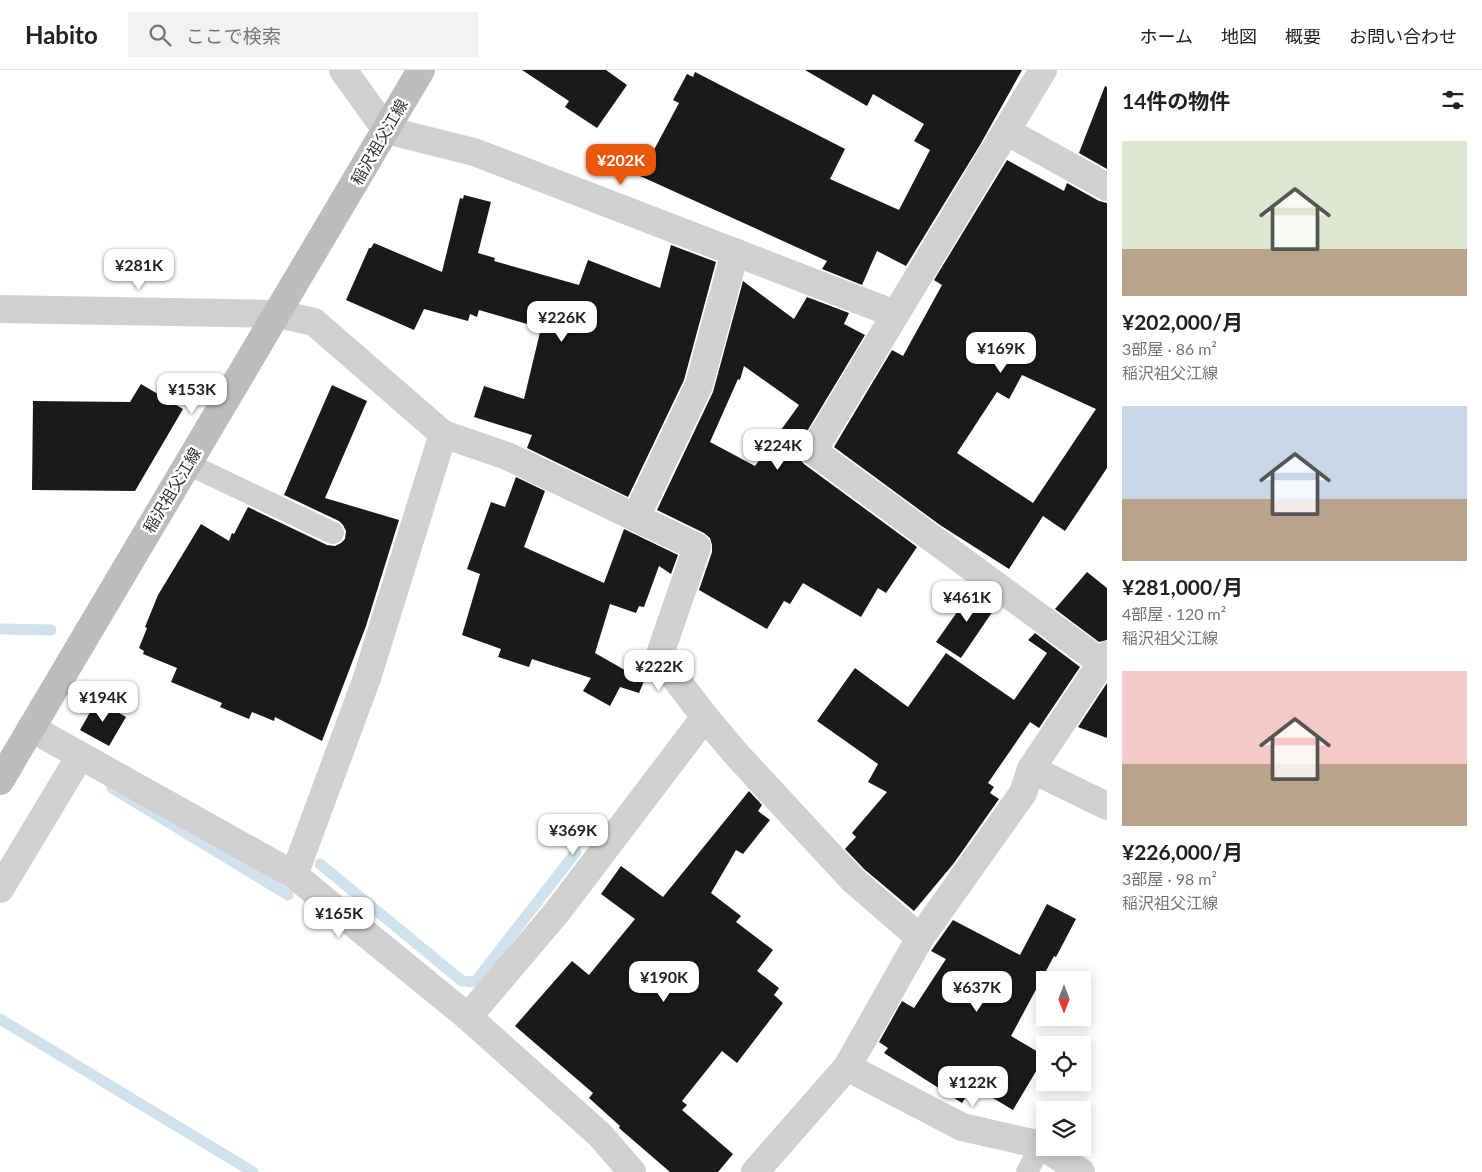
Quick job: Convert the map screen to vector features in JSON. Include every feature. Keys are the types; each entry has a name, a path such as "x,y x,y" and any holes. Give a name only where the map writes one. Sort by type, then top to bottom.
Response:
{"main road":[{"name":"稲沢祖父江線","path":"0,781 421,70"}],"street":[{"path":"343,70 386,130 474,152 895,314"},
{"path":"755,1172 847,1067 920,938 1023,793 1031,769 1105,659 812,451 1043,70"},
{"path":"1006,131 1107,187"},
{"path":"636,517 699,385 735,252"},
{"path":"0,309 278,314 314,322 443,434 507,456 697,547 659,657 737,755 853,880 920,938"},
{"path":"294,875 367,678 443,434"},
{"path":"468,1017 557,912 705,717"},
{"path":"31,728 294,875 468,1017 600,1135 632,1172"},
{"path":"0,888 80,756"},
{"path":"1031,769 1107,806"},
{"path":"847,1067 962,1127 1036,1144"},
{"path":"1057,1156 1081,1172"}],"lane":[{"path":"188,464 333,533"},
{"path":"1027,1172 1036,1155"}],"building":[{"path":"522,70 606,70 627,85 597,128 565,107 569,101"},
{"path":"805,70 1022,70 980,145 906,266 877,251 862,285 822,269 827,261 640,176 679,103 673,100 687,74 693,77 695,72 845,149 830,179 899,210 930,150 914,141 924,124 873,94 867,106"},
{"path":"1105,86 1107,87 1107,169 1079,153"},
{"path":"1007,160 1064,191 1067,183 1099,201 1107,203 1107,468 1065,531 1043,516 1009,569 940,525 834,447 892,350 903,356 942,285 934,280","holes":["1022,375 1096,409 1033,503 957,453 997,392 1009,399"]},
{"path":"464,195 491,202 478,253 495,258 494,261 579,285 588,260 660,288 671,245 716,262 684,380 628,497 527,448 532,435 474,417 484,386 524,399 541,328 479,310 477,317 470,314 468,321 424,309 414,330 346,300 369,248 374,243 442,272 460,198 463,199"},
{"path":"743,281 794,319 807,297 849,313 844,324 865,335 797,451 799,458 804,464 917,547 886,593 878,588 861,617 803,583 790,604 784,601 767,629 699,590 712,552 710,538 704,533 657,510 713,392","holes":["744,366 799,405 755,466 710,442 738,379 740,380"]},
{"path":"141,384 183,409 135,491 32,490 33,401 130,402"},
{"path":"332,385 367,401 325,498 399,520 366,626 322,741 275,717 274,721 252,712 249,719 220,707 222,703 171,682 177,668 143,654 144,651 139,648 158,595 201,524 229,541 248,507 327,545 335,546 345,539 346,531 339,521 284,495"},
{"path":"516,477 545,491 524,547 604,583 624,529 678,555 671,574 659,566 644,607 639,606 636,613 610,604 595,653 644,681 639,693 620,687 610,706 583,691 591,678 532,659 529,667 498,657 501,649 462,635 480,574 467,569 491,502 505,507"},
{"path":"1087,572 1107,588 1107,640 1099,642 1055,609"},
{"path":"974,588 997,605 961,658 936,642"},
{"path":"1035,633 1080,667 1039,728 1030,722 988,783 994,787 990,793 999,799 954,863 914,911 864,869 845,849 856,837 852,833 887,792 868,782 878,764 817,721 855,668 908,707 946,653 1014,700 1047,653 1028,640"},
{"path":"1107,683 1107,738 1078,727"},
{"path":"97,700 126,717 109,746 80,730"},
{"path":"749,791 762,805 758,811 770,820 743,854 736,850 711,893 741,916 736,922 773,950 757,971 779,988 774,995 783,1003 737,1063 722,1051 682,1101 687,1105 682,1110 733,1154 718,1172 670,1172 619,1128 620,1126 589,1098 593,1093 515,1026 572,961 589,975 635,919 601,894 621,866 663,897"},
{"path":"1047,904 1076,919 1056,957 1054,956 1046,971 1036,971 1036,989 1011,1036 1036,1051 1036,1071 1013,1110 973,1086 962,1103 884,1053 888,1048 879,1042 902,1001 914,1008 946,959 931,951 953,920 1020,955"}],"waterway":[{"path":"0,629 51,630"},
{"path":"112,788 288,895"},
{"path":"320,864 462,981 475,982 576,852"},
{"path":"0,1019 253,1172"}]}
